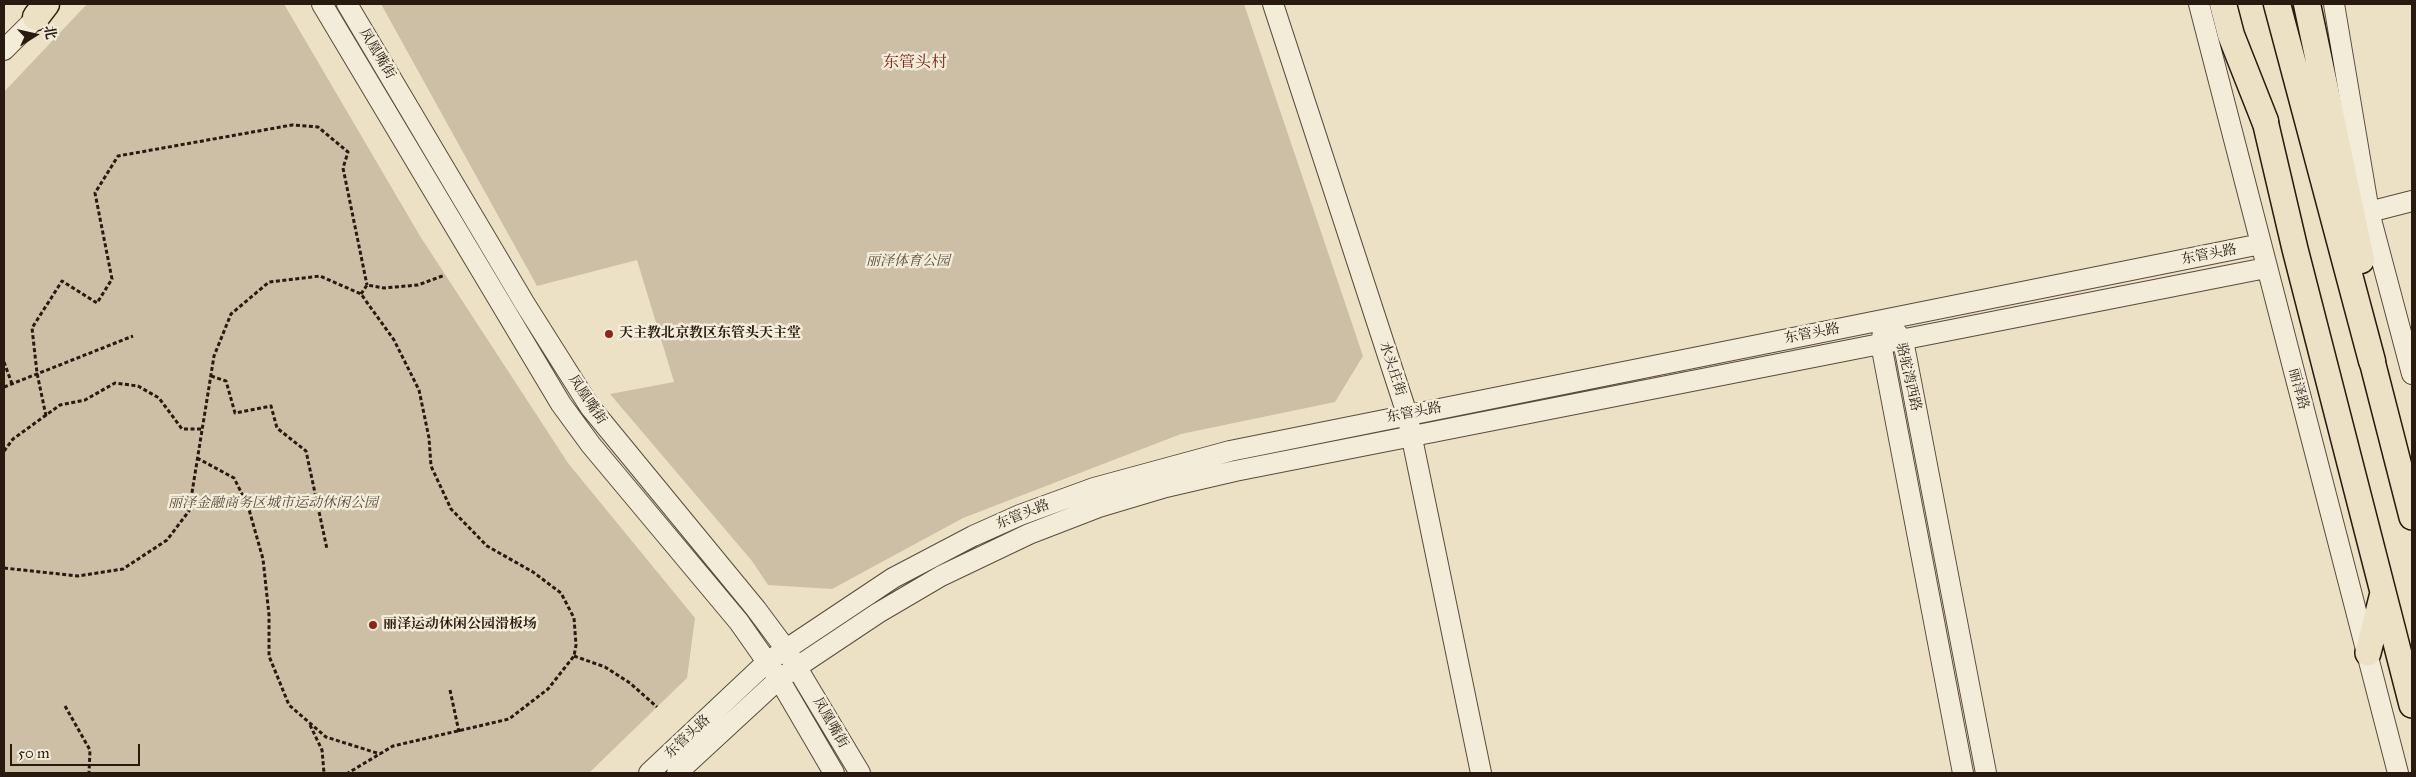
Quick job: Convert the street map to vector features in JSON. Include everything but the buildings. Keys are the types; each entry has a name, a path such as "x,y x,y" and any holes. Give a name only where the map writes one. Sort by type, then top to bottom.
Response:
{"highway":[{"path":"2223,4 2231,35 2265,121"},
{"path":"2236,4 2265,121"},
{"path":"2277,4 2372,361"},
{"path":"2309,7 2360,249 2372,361"}],"main road":[{"path":"2265,121 2382,595 2412,705"},
{"path":"2372,361 2412,517"},
{"path":"2368,653 2382,595"}],"street":[{"name":"凤凰嘴街","path":"322,4 561,404 591,445 739,622 779,679 834,773"},
{"name":"凤凰嘴街","path":"347,4 525,304 590,407 756,609 785,648 860,773"},
{"name":"水头庄街","path":"1273,4 1407,414 1481,773"},
{"name":"丽泽路","path":"2199,4 2398,773"},
{"path":"2334,4 2369,212 2412,374"},
{"path":"4,50 44,8"},
{"path":"2369,212 2412,202"},
{"name":"东管头路","path":"650,773 767,662 785,648 893,578 929,557 1020,515 1094,488 1160,468 1230,450 2261,244"},
{"name":"东管头路","path":"677,773 779,679 878,614 941,576 1037,530 1100,507 1166,487 1235,471 2266,268"},
{"name":"骆驼湾西路","path":"1885,320 1903,340 1986,773"},
{"name":"骆驼湾西路","path":"1885,320 1881,344 1963,773"}],"path":[{"path":"46,416 37,373 32,328 62,281 97,303 112,279 95,193 118,156 292,125 318,126 348,152 343,168 367,285 361,294"},
{"path":"367,285 384,288 418,285 445,275"},
{"path":"4,568 78,576 123,569 167,540 189,510 214,356 231,314 268,282 320,276 361,294 394,340 419,390 429,438 430,466 451,509 487,546 534,572 560,593 574,618 574,656 548,689 509,719 393,746 348,773"},
{"path":"4,387 133,336"},
{"path":"4,362 12,384"},
{"path":"211,376 226,381 235,413 271,406 276,428 306,452 327,549"},
{"path":"4,451 13,439 60,405 85,400 115,383 138,386 159,398 182,429 202,428"},
{"path":"197,458 234,478 248,506 263,560 270,615 268,656 289,706 326,737 381,754"},
{"path":"574,656 605,667 630,683 657,707"},
{"path":"450,690 459,732"},
{"path":"65,706 90,750 89,773"},
{"path":"309,723 322,750 324,773"}],"green space":[{"name":"丽泽金融商务区城市运动休闲公园","path":"87,4 284,4 420,236 568,463 695,618 687,678 589,773 4,773 4,92"},
{"name":"丽泽体育公园","path":"381,4 1244,4 1363,356 1335,402 1181,434 963,518 832,589 768,585 752,561 610,394 674,382 637,260 537,286"}],"place":[{"name":"天主教北京教区东管头天主堂","path":"609,334"},
{"name":"丽泽运动休闲公园滑板场","path":"373,625"}],"district":[{"name":"东管头村","path":"915,63"}]}
